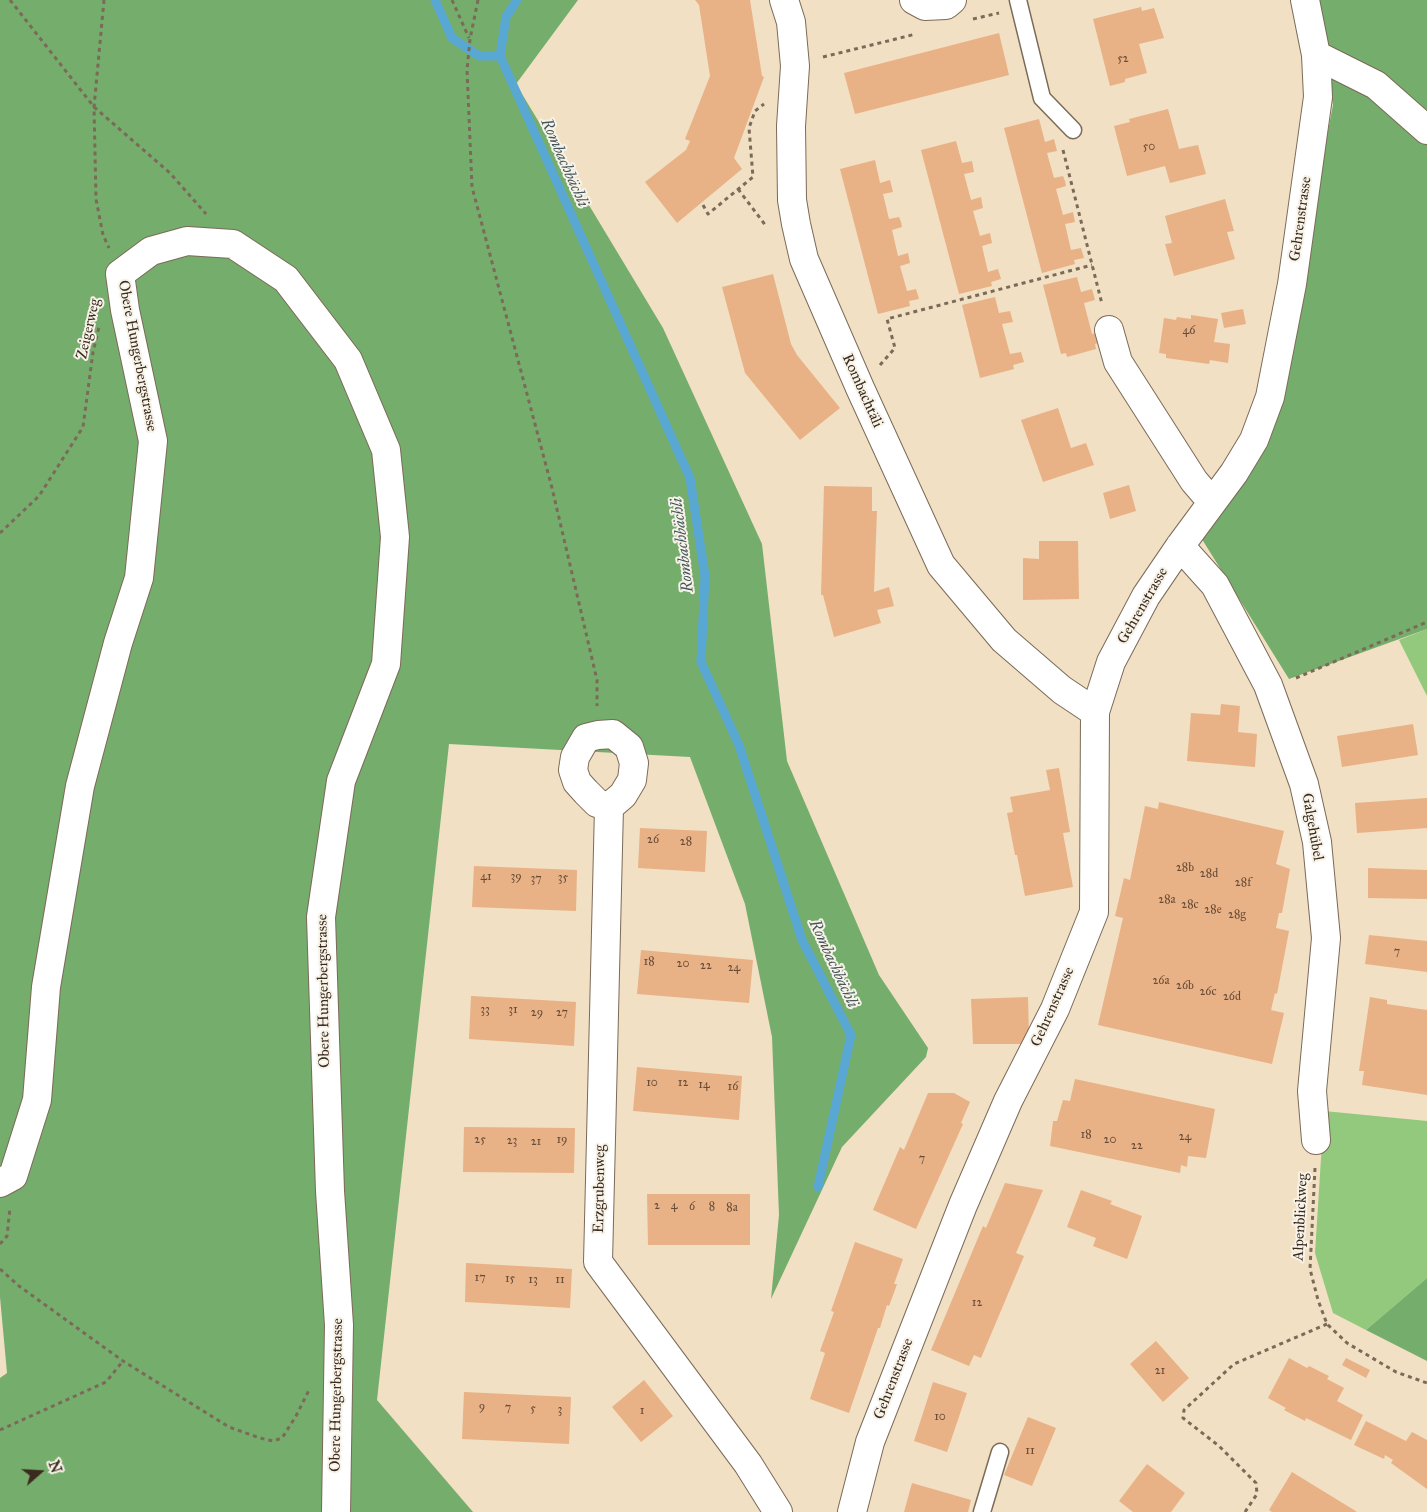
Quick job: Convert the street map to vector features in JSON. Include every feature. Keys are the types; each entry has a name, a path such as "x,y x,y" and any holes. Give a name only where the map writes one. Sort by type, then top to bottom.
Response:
{"street":[{"name":"Rombachtäli","path":"784,0 791,22 795,66 791,126 792,200 796,224 804,259 860,388 941,565 1004,640 1062,690 1095,712"},
{"path":"914,0 925,6 946,5 959,11"},
{"path":"1304,0 1316,55 1376,85 1427,130"},
{"name":"Gehrenstrasse","path":"852,1512 870,1442 963,1204 1008,1101 1055,1009 1094,912 1095,712 1111,662 1146,596 1234,473 1254,440 1270,397 1292,284 1315,124 1318,97 1316,55"},
{"name":"Obere Hungerbergstrasse","path":"0,1182 13,1176 37,1100 46,987 80,786 118,643 139,578 153,441 120,274 151,251 187,241 233,244 286,279 348,360 386,450 395,537 386,664 341,781 321,917 330,1191 339,1325 336,1512"},
{"path":"1109,330 1118,362 1194,481 1212,502"},
{"name":"Galgehübel","path":"1180,546 1215,585 1264,676 1304,784 1317,842 1326,938 1312,1091 1316,1140"},
{"path":"598,734 613,734 629,747 634,762 632,780 623,795 608,807 597,803 586,792 577,782 573,770 575,758 586,738 598,734"},
{"name":"Erzgrubenweg","path":"608,807 598,1262 748,1464 778,1512"}],"lane":[{"path":"1018,0 1042,98 1073,130"},
{"path":"982,1512 1000,1452"}],"path":[{"path":"10,0 94,107 170,174 233,244"},
{"path":"104,0 94,107 96,199 103,235 120,274"},
{"path":"452,0 470,42"},
{"path":"478,0 467,70 472,187 552,488 597,680 598,734"},
{"path":"959,11 984,17"},
{"path":"816,59 919,33"},
{"path":"702,205 708,214 753,177 749,128 754,112"},
{"path":"1073,130 1062,148 1109,330"},
{"path":"860,388 895,348 887,318 1092,265"},
{"name":"Zeigerweg","path":"0,533 39,496 83,427 99,326"},
{"path":"1300,677 1427,622"},
{"name":"Alpenblickweg","path":"1316,1140 1310,1268 1318,1300 1327,1324 1347,1343 1396,1372 1427,1384"},
{"path":"0,1269 19,1286 123,1362 229,1427 273,1441 282,1438 296,1416"},
{"path":"1245,1512 1257,1494 1256,1484 1219,1446 1183,1418 1184,1410 1234,1364 1327,1324"},
{"path":"0,1430 106,1382 123,1362"}],"green space":[{"path":"0,0 578,0 516,84 663,328 762,544 787,761 879,975 928,1048 926,1057 842,1147 771,1299 779,1215 772,1037 745,904 690,757 449,744 377,1400 473,1512 0,1512 0,1378 7,1373 0,1297"},
{"path":"1314,0 1427,0 1427,629 1289,679 1200,536 1252,470 1273,417 1333,105"},
{"path":"1427,629 1427,696 1399,640"},
{"path":"1324,1111 1427,1121 1427,1278 1366,1330 1333,1313 1315,1253"},
{"path":"1427,1278 1427,1361 1366,1330"}],"building":[{"path":"695,0 750,0 762,76 764,77 734,158 742,169 677,223 645,182 686,150 690,141 685,139 710,76 699,5"},
{"path":"1141,7 1142,11 1154,8 1164,38 1139,44 1147,73 1125,79 1125,82 1110,86 1093,19"},
{"path":"999,33 1009,75 855,114 844,73"},
{"path":"1168,109 1179,149 1198,145 1206,174 1170,183 1165,166 1127,176 1114,126 1130,122 1129,119"},
{"path":"1039,119 1045,142 1054,139 1057,151 1047,153 1054,178 1063,176 1065,181 1066,186 1056,189 1063,215 1073,212 1075,222 1065,224 1071,250 1081,248 1084,258 1074,260 1075,264 1042,273 1004,128"},
{"path":"956,141 962,163 972,161 974,172 964,174 971,200 981,197 983,208 973,211 980,236 990,233 992,243 982,246 988,272 998,269 1001,279 991,282 992,286 959,294 921,150"},
{"path":"875,160 880,183 890,180 893,192 883,194 889,219 899,217 901,222 902,227 892,230 898,256 908,253 910,263 900,266 907,291 916,289 919,299 909,301 910,306 878,314 840,169"},
{"path":"1225,199 1234,231 1227,232 1235,259 1174,276 1165,244 1172,243 1165,216"},
{"path":"773,274 791,344 797,355 840,408 800,440 745,373 722,287"},
{"path":"1077,277 1081,292 1092,289 1095,300 1084,303 1092,334 1102,331 1105,341 1095,344 1096,349 1067,357 1066,353 1061,354 1043,285"},
{"path":"995,297 999,313 1010,311 1013,322 1002,324 1010,354 1021,352 1024,362 1013,365 1014,369 980,378 962,305"},
{"path":"1243,309 1246,324 1224,328 1221,313"},
{"path":"1191,315 1218,319 1214,342 1230,344 1228,363 1210,360 1209,364 1166,358 1166,354 1159,353 1164,318 1176,320 1177,317 1191,319"},
{"path":"1058,408 1071,448 1086,443 1094,465 1043,482 1021,420"},
{"path":"1129,485 1136,511 1110,519 1103,493"},
{"path":"824,486 872,487 872,511 877,511 874,592 889,587 894,606 877,610 881,623 834,637 823,595 821,595"},
{"path":"1039,541 1078,541 1079,599 1023,600 1023,558 1039,559"},
{"path":"1221,704 1240,706 1238,732 1257,734 1255,767 1187,761 1191,713 1220,715"},
{"path":"1413,724 1418,755 1342,767 1337,736"},
{"path":"1059,768 1070,832 1063,833 1073,887 1025,896 1007,813 1013,812 1010,797 1050,790 1046,770"},
{"path":"1427,798 1427,828 1357,833 1355,803"},
{"path":"1159,802 1284,831 1276,864 1290,869 1282,913 1279,913 1276,928 1289,931 1277,994 1275,993 1271,1010 1284,1013 1272,1064 1098,1025 1123,918 1115,916 1124,878 1130,880 1145,806 1158,809"},
{"path":"640,828 707,831 705,872 638,868"},
{"path":"474,866 577,870 576,911 472,907"},
{"path":"1368,868 1427,870 1427,899 1368,898"},
{"path":"1369,935 1427,941 1427,972 1365,964"},
{"path":"641,950 753,960 749,1003 637,994"},
{"path":"471,996 576,1002 574,1046 469,1039"},
{"path":"1028,997 1029,1038 1025,1044 973,1044 971,999"},
{"path":"1370,997 1387,1000 1387,1004 1427,1010 1427,1095 1362,1085 1364,1071 1359,1071"},
{"path":"637,1067 742,1076 739,1120 633,1111"},
{"path":"1075,1079 1215,1109 1206,1158 1188,1156 1187,1167 1181,1165 1180,1173 1050,1146 1053,1121 1057,1121 1063,1100 1070,1101"},
{"path":"928,1093 954,1093 970,1102 961,1123 963,1124 916,1229 873,1210 900,1147 904,1150"},
{"path":"464,1127 575,1128 574,1173 463,1172"},
{"path":"1005,1183 1043,1190 1016,1253 1024,1256 981,1358 974,1355 969,1366 931,1350 983,1226 986,1228"},
{"path":"1081,1190 1112,1201 1110,1204 1142,1216 1127,1259 1093,1246 1096,1238 1067,1227"},
{"path":"647,1194 750,1194 750,1245 648,1245"},
{"path":"855,1242 903,1259 894,1284 897,1284 895,1290 889,1306 887,1305 880,1328 878,1328 849,1413 810,1399 825,1353 820,1351 834,1312 831,1311"},
{"path":"466,1263 572,1269 570,1308 465,1302"},
{"path":"1156,1341 1189,1378 1163,1402 1130,1364"},
{"path":"1289,1358 1307,1368 1309,1366 1329,1376 1327,1379 1344,1388 1337,1401 1363,1415 1351,1440 1306,1418 1305,1421 1284,1410 1286,1408 1268,1398"},
{"path":"1346,1358 1370,1370 1366,1378 1342,1365"},
{"path":"644,1380 673,1416 641,1442 612,1407"},
{"path":"933,1382 967,1393 947,1452 914,1441"},
{"path":"464,1392 571,1397 569,1444 462,1439"},
{"path":"1028,1417 1056,1428 1032,1486 1004,1475"},
{"path":"1366,1421 1406,1441 1412,1432 1427,1440 1427,1489 1391,1463 1393,1460 1385,1455 1384,1459 1354,1445"},
{"path":"1147,1464 1185,1493 1171,1512 1133,1512 1119,1501"},
{"path":"1292,1472 1357,1512 1272,1512 1269,1510"},
{"path":"912,1483 971,1500 968,1512 904,1512"}],"waterway":[{"path":"435,0 452,38 479,56 500,56"},
{"name":"Rombachbächli","path":"517,0 506,17 500,56 690,478 705,576 701,662 739,745 802,940 851,1035 818,1187"}]}
